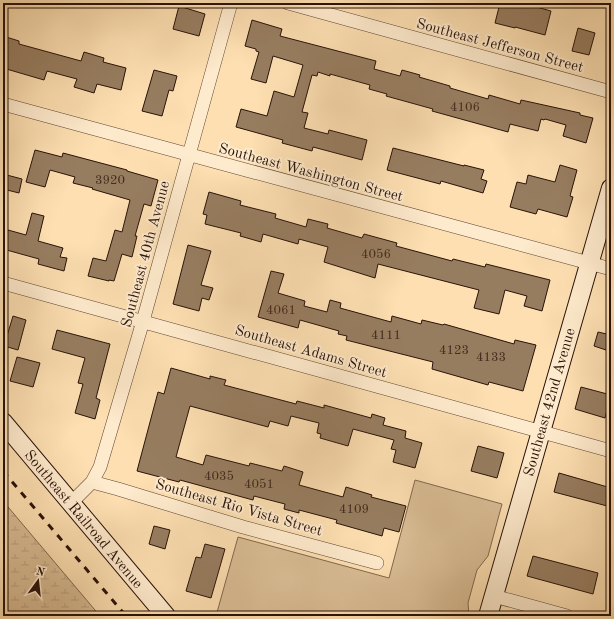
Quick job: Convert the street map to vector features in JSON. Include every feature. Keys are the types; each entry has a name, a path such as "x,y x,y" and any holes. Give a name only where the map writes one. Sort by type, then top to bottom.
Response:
{"street":[{"name":"Southeast 40th Avenue","path":"71,503 92,482 100,467 143,321 231,3"},
{"name":"Southeast Jefferson Street","path":"288,3 611,92"},
{"name":"Southeast Washington Street","path":"3,104 611,269"},
{"name":"Southeast 42nd Avenue","path":"488,616 611,188"},
{"name":"Southeast Adams Street","path":"3,283 611,451"},
{"name":"Southeast Railroad Avenue","path":"3,422 166,616"},
{"name":"Southeast Rio Vista Street","path":"92,482 243,527 377,563"},
{"path":"494,596 567,616"}],"green space":[{"path":"415,480 502,504 488,556 477,570 468,603 469,616 216,616 238,537 389,578"},
{"path":"3,501 100,616 3,616"}],"building":[{"path":"500,3 522,3 551,11 545,35 495,23"},
{"path":"179,6 205,14 199,36 173,29"},
{"path":"252,20 282,29 280,36 376,61 374,69 400,76 402,70 420,75 419,77 450,86 450,88 488,99 489,95 520,104 521,100 580,113 580,115 593,118 586,143 563,136 566,125 545,119 541,119 538,131 510,124 508,132 432,111 433,109 386,96 387,94 369,89 370,85 318,72 317,76 312,75 302,112 308,113 304,128 328,134 329,130 367,140 362,160 313,147 312,151 282,143 283,140 236,127 241,109 267,116 274,91 294,97 303,65 273,56 266,83 251,79 259,52 256,51 256,49 245,46"},
{"path":"578,28 595,33 589,55 572,51"},
{"path":"3,36 19,41 19,44 81,61 84,52 104,58 103,62 126,68 121,90 97,84 94,93 74,87 77,79 47,71 44,80 3,68"},
{"path":"154,70 177,76 173,91 169,90 162,116 142,111"},
{"path":"393,148 484,170 481,179 487,181 483,193 441,181 440,184 387,170"},
{"path":"35,150 62,157 63,153 158,180 151,206 144,204 135,236 137,236 132,257 122,254 114,281 88,276 93,258 106,261 115,230 122,232 130,200 73,183 75,177 50,170 45,187 26,182"},
{"path":"560,165 577,170 570,196 573,197 567,217 538,209 536,214 510,207 517,182 526,184 528,175 555,182"},
{"path":"3,174 22,179 19,193 3,189"},
{"path":"209,192 241,201 240,205 276,214 275,218 306,227 308,219 328,224 327,228 362,238 364,234 397,243 396,246 452,261 453,259 485,267 486,264 550,280 542,311 524,306 527,296 505,290 499,314 474,308 479,290 378,264 375,278 324,262 328,247 299,239 298,244 263,234 261,242 240,236 241,233 205,224 207,215 203,214"},
{"path":"32,213 44,216 38,241 63,248 60,257 67,258 64,271 38,264 39,259 3,249 8,230 26,235"},
{"path":"188,245 211,251 201,285 213,288 209,300 202,298 199,311 173,304"},
{"path":"271,271 284,274 278,293 305,301 304,306 327,312 330,300 341,303 340,308 391,322 392,316 421,324 422,320 444,324 514,344 515,340 536,345 523,391 489,382 488,385 432,369 433,362 346,340 347,336 338,334 339,331 300,320 298,328 258,317"},
{"path":"13,316 26,320 18,350 4,346"},
{"path":"57,330 110,344 96,398 100,400 95,419 75,413 83,384 78,383 85,358 52,349"},
{"path":"598,332 611,335 609,351 594,346"},
{"path":"17,357 40,363 33,387 10,381"},
{"path":"171,368 210,379 210,376 226,380 224,385 296,404 297,401 324,408 324,405 371,418 372,414 385,418 383,425 406,431 405,438 422,443 415,468 393,462 396,450 391,449 394,440 353,429 348,446 320,438 321,434 317,433 319,423 291,416 288,426 270,421 268,427 190,406 176,457 203,465 206,455 249,466 250,463 282,471 284,466 303,472 299,485 343,497 346,487 372,495 371,497 406,506 399,532 384,528 382,536 336,523 337,520 299,510 299,513 284,509 285,504 254,496 253,500 180,480 179,482 137,471 158,392 164,394"},
{"path":"581,387 611,395 605,418 575,409"},
{"path":"478,446 504,453 497,478 471,471"},
{"path":"559,473 611,488 611,507 554,492"},
{"path":"154,526 170,530 165,549 149,544"},
{"path":"205,544 225,549 211,598 186,591 196,557 201,558"},
{"path":"533,556 598,573 593,594 527,576"}],"railway":[{"path":"3,471 126,616"}]}
